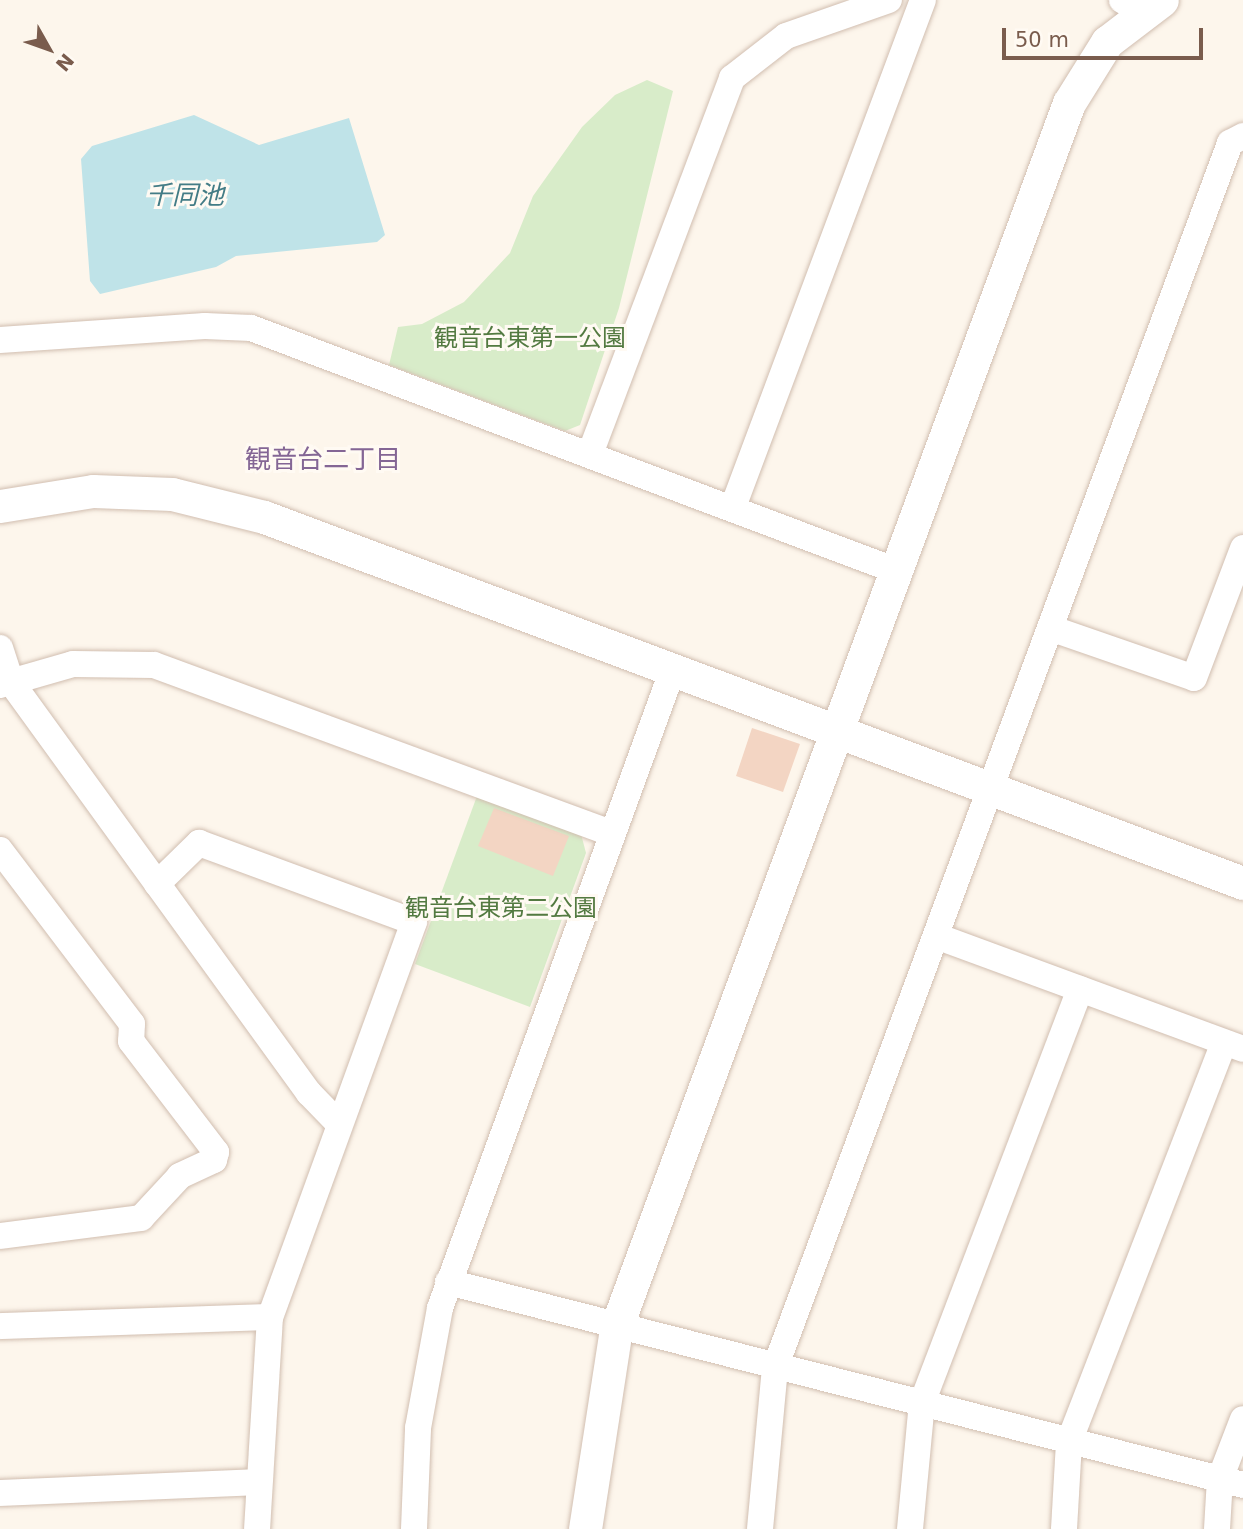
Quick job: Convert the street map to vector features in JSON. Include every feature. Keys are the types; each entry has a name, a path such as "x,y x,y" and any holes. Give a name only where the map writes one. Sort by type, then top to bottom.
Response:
{"street":[{"path":"590,454 732,78 786,36 889,0"},
{"path":"733,507 923,0"},
{"path":"585,1529 616,1328 838,730 894,570 1069,103 1091,61 1141,4"},
{"path":"760,1529 775,1368 1230,143 1243,136"},
{"path":"0,340 205,326 251,328 733,507 894,570"},
{"path":"0,506 93,491 172,494 264,517 990,788 1241,875"},
{"path":"1050,628 1194,678 1243,548"},
{"path":"0,648 5,684 157,884 309,1093 338,1123"},
{"path":"5,684 73,664 154,665 610,833"},
{"path":"414,1529 418,1428 448,1283 610,833 673,669"},
{"path":"157,884 199,843 414,922 338,1123 270,1317 257,1529"},
{"path":"0,850 132,1024 131,1041 216,1152 214,1160 180,1176 141,1218 0,1236"},
{"path":"936,936 1234,1046 1069,1442 1064,1529"},
{"path":"910,1529 922,1403 1080,989"},
{"path":"448,1283 616,1328 1231,1482"},
{"path":"0,1326 270,1317"},
{"path":"1217,1529 1231,1482 1243,1419"},
{"path":"0,1493 259,1482"}],"green space":[{"name":"観音台東第一公園","path":"647,80 673,91 619,308 580,425 565,431 389,365 398,327 422,324 464,302 510,253 533,196 582,127 615,95"},
{"name":"観音台東第二公園","path":"477,796 581,834 586,853 530,1007 415,964"}],"water":[{"name":"千同池","path":"194,115 259,145 349,118 385,235 377,242 236,256 216,267 100,294 90,281 81,159 92,146"}],"building":[{"path":"752,728 800,744 783,792 736,776"},
{"path":"494,808 569,836 553,876 478,846"}],"district":[{"name":"観音台二丁目","path":"323,460"}]}
